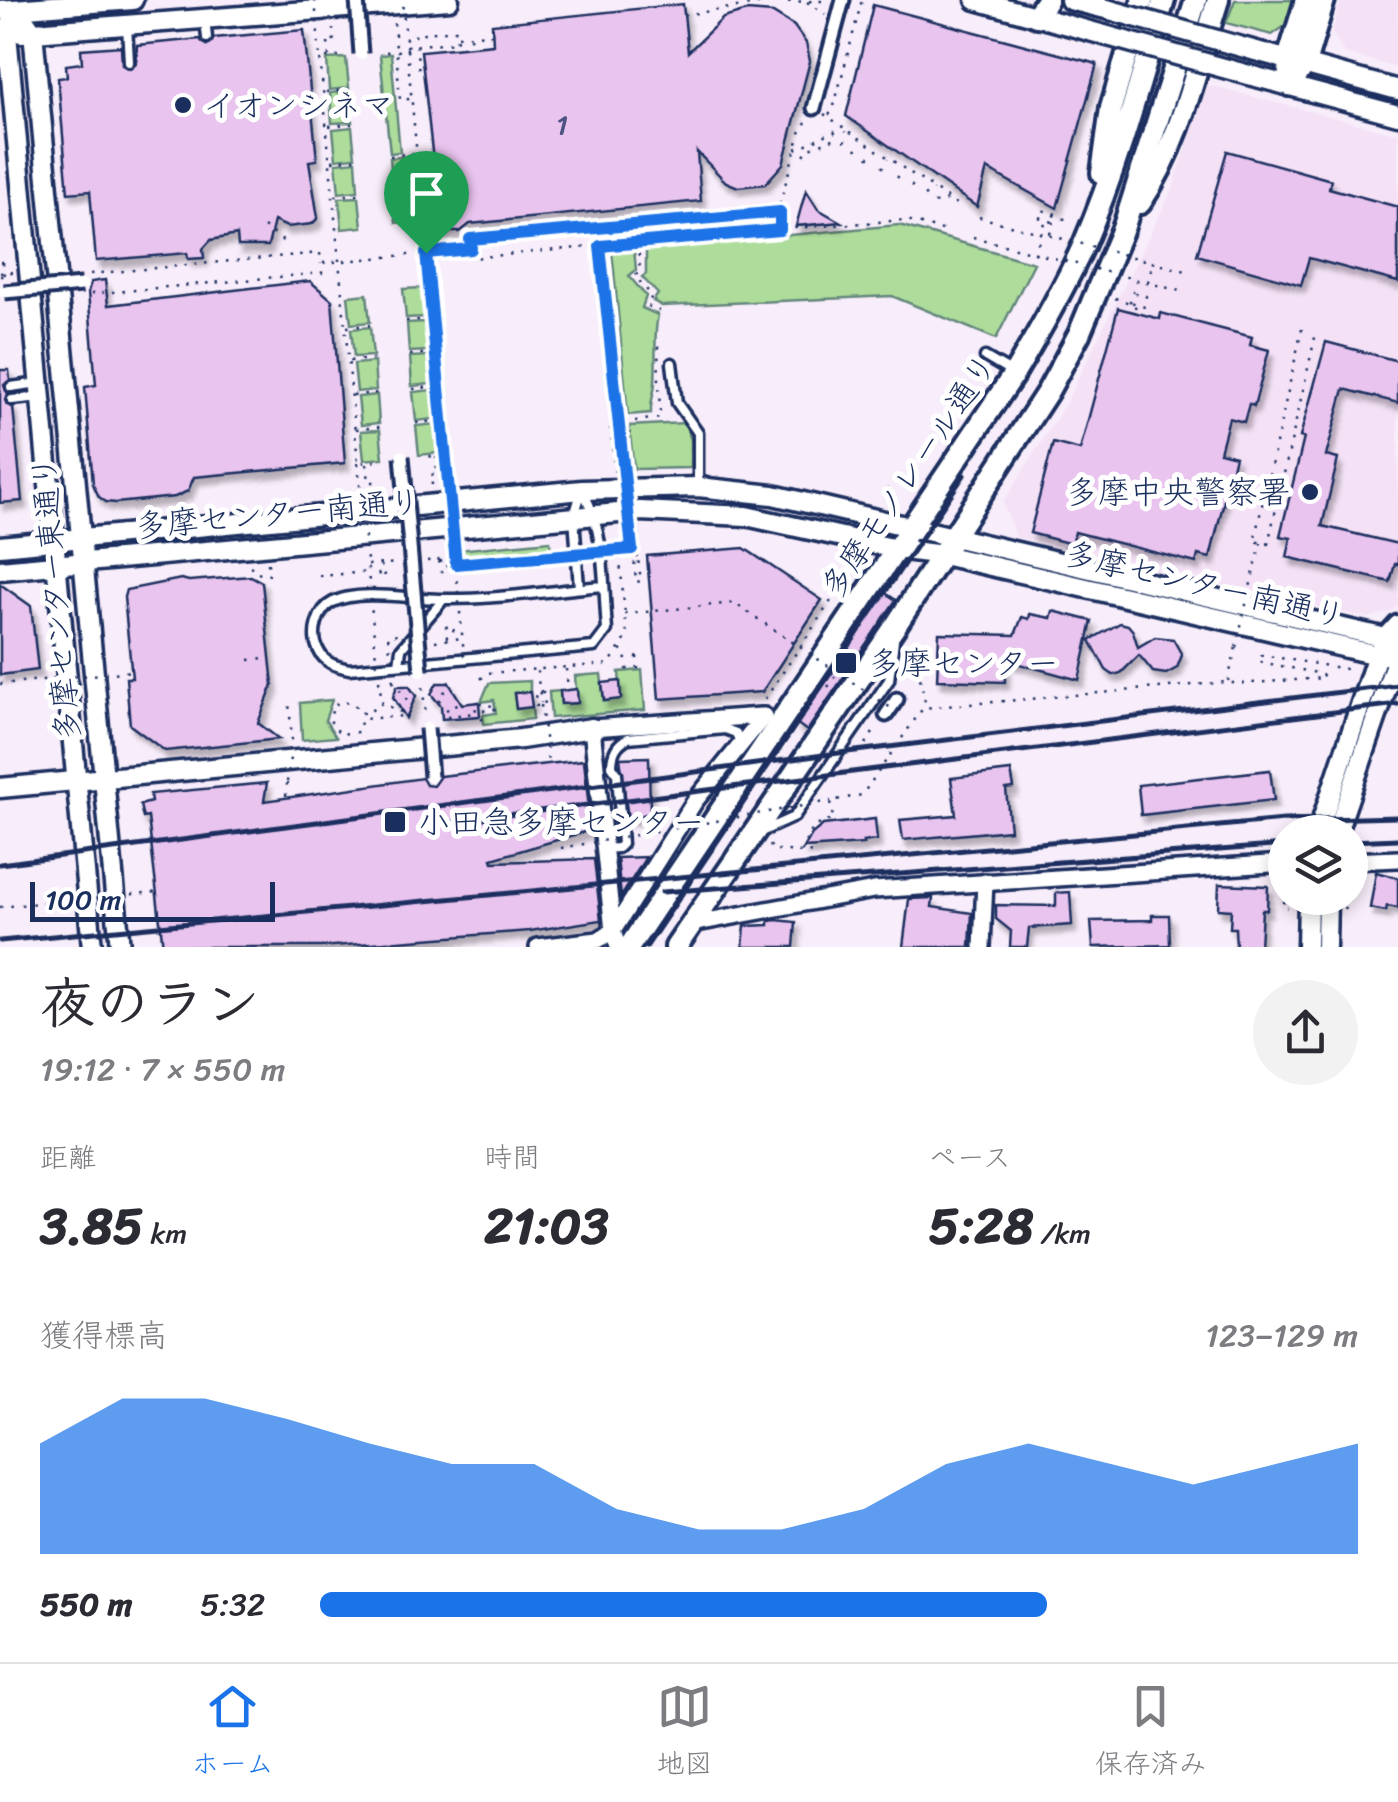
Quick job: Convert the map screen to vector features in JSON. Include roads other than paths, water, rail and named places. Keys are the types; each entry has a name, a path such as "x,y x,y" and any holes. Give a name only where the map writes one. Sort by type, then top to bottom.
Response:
{"main road":[{"path":"1096,214 1111,108 1142,0"},
{"name":"多摩モノレール通り","path":"629,947 1014,374 1048,316 1096,214 1164,0"},
{"path":"676,947 760,840 1048,392 1086,318 1124,226 1196,0"},
{"path":"1124,226 1155,181 1178,128 1218,0"},
{"path":"1290,86 1306,0"},
{"path":"1296,62 1324,0"}],"street":[{"path":"133,0 8,9 3,35 450,0"},
{"path":"357,0 362,54"},
{"path":"976,0 1040,5 1104,34 1398,115"},
{"path":"1070,0 1398,90"},
{"path":"814,108 843,1"},
{"name":"多摩センター東通り","path":"8,9 33,32 120,947"},
{"name":"多摩センター東通り","path":"3,35 92,947"},
{"path":"4,292 83,285"},
{"path":"402,456 421,671"},
{"name":"多摩センター南通り","path":"54,541 582,490 698,487 773,496 911,527 948,546 1376,656 1398,655 1392,632 948,546 897,549 724,513 596,514 56,564"},
{"path":"0,546 54,541"},
{"path":"0,570 56,564"},
{"path":"1324,815 1376,656 1392,632"},
{"path":"1343,815 1398,655"},
{"path":"616,939 695,801 761,716"},
{"path":"0,788 535,738 592,728 785,716"},
{"path":"427,728 431,777"},
{"path":"592,728 616,939"},
{"path":"1368,860 1398,859"},
{"path":"691,924 874,890 1268,864"},
{"path":"982,947 985,882"},
{"path":"1307,947 1308,915"},
{"path":"1326,947 1327,915"},
{"path":"538,947 616,939"}],"lane":[{"path":"205,19 207,38"},
{"path":"126,25 129,62"},
{"path":"984,357 1014,374"},
{"path":"672,362 678,403 698,433 698,487"},
{"path":"11,387 40,390"},
{"path":"12,400 40,390"},
{"path":"582,490 596,514 603,586 606,630 594,647 349,669 332,665 321,656 315,642 316,625 332,602 353,598 443,600 603,586"},
{"path":"579,588 574,516 582,490"},
{"path":"398,664 404,645 443,600"},
{"path":"603,850 622,844 617,773 612,766 615,748 621,742 628,738 726,729 736,733 740,743"}],"railway":[{"path":"646,947 964,475"},
{"path":"0,864 831,754 1398,685"},
{"path":"427,825 1398,704"},
{"path":"0,941 1284,820 1398,817"},
{"path":"1368,840 1398,839"},
{"path":"662,892 1268,846"}],"place":[{"name":"イオンシネマ","path":"183,105"},
{"name":"多摩中央警察署","path":"1310,492"},
{"name":"多摩センター","path":"846,663"},
{"name":"小田急多摩センター","path":"395,822"}]}
